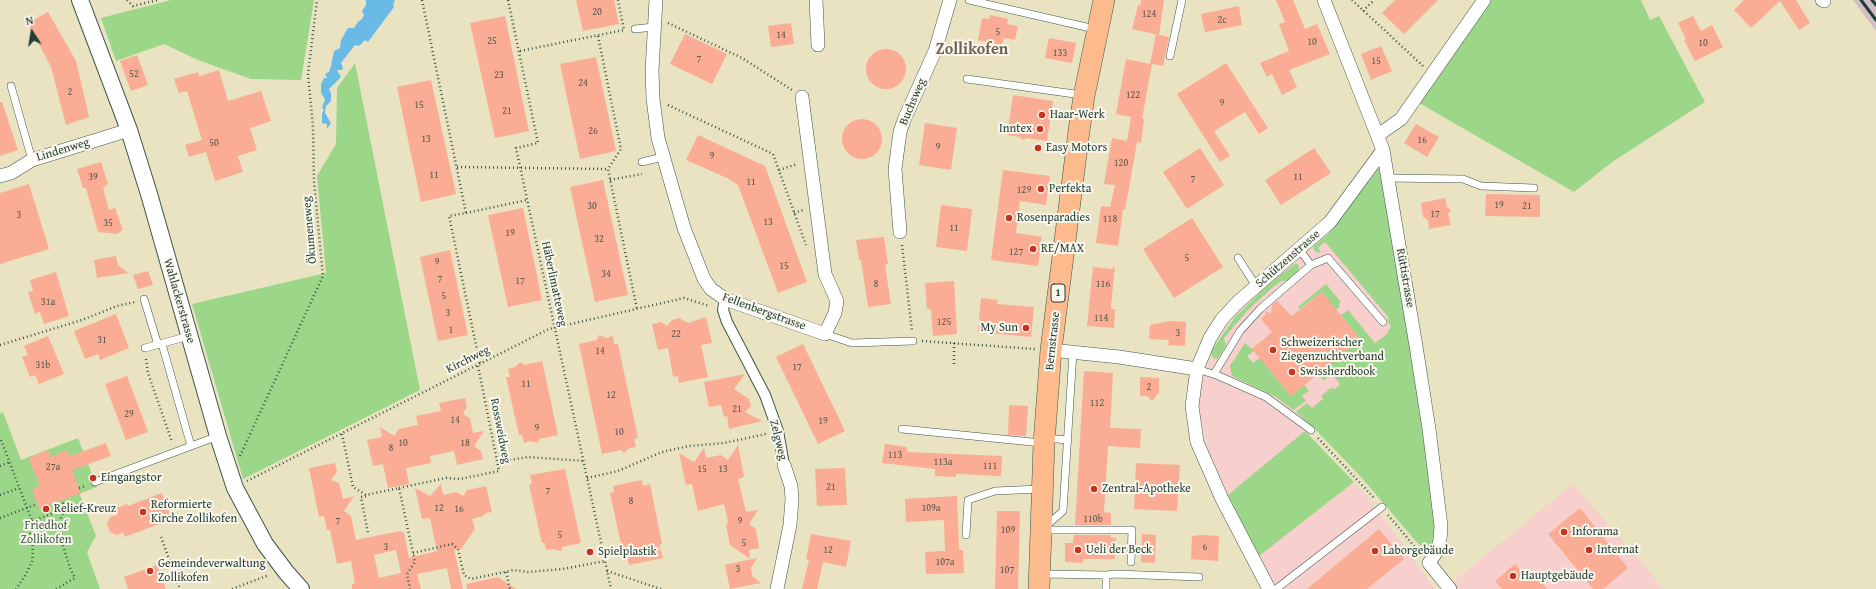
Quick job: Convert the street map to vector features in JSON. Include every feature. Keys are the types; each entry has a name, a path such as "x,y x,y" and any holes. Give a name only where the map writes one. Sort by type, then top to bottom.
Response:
{"main road":[{"name":"Bernstrasse","path":"1039,581 1042,489 1051,350 1084,96 1104,0"}],"street":[{"name":"Wahlackerstrasse","path":"80,0 129,130 218,436 235,488 260,537 284,570 301,589"},
{"name":"Fellenbergstrasse","path":"656,0 652,70 653,99 663,157 684,228 702,273 724,304 825,334"},
{"path":"816,0 818,45"},
{"name":"Buchsweg","path":"900,232 895,169 900,132 935,51 950,0"},
{"name":"Rüttistrasse","path":"1324,0 1383,150 1419,361 1441,526 1437,552 1428,563"},
{"path":"1378,135 1401,119 1484,0"},
{"path":"802,96 822,256 827,282 837,301 835,313 825,334"},
{"name":"Lindenweg","path":"0,176 11,173 32,160 129,130"},
{"name":"Schützenstrasse","path":"1269,589 1222,500 1198,442 1192,406 1197,369 1215,329 1233,308 1256,286 1330,222 1383,150"},
{"name":"Zelgweg","path":"724,304 726,322 765,395 778,431 784,465 791,486 792,499 790,525 777,589"},
{"path":"1051,350 1119,357 1197,369"},
{"path":"1428,563 1450,589"}],"lane":[{"path":"969,0 1097,30"},
{"path":"1170,56 1182,0"},
{"path":"635,29 654,22"},
{"path":"967,79 1084,96"},
{"path":"11,86 32,160"},
{"path":"642,162 663,157"},
{"path":"1387,178 1463,178 1481,186 1534,188"},
{"path":"1299,249 1311,265"},
{"path":"1238,258 1256,286"},
{"path":"1214,374 1240,331 1260,309 1311,265 1328,258 1383,322"},
{"path":"144,299 160,344 191,446"},
{"path":"825,334 852,343 912,341"},
{"path":"145,348 190,336"},
{"path":"1041,530 1063,511 1073,352"},
{"path":"1197,369 1214,374 1274,401 1311,430"},
{"path":"902,429 1045,441 1068,440"},
{"path":"95,482 218,436"},
{"path":"966,535 968,500 995,491 1042,489"},
{"path":"1276,589 1382,507"},
{"path":"1041,530 1132,530 1131,562"},
{"path":"1039,581 1116,574 1199,577"},
{"path":"1106,575 1106,589"}],"path":[{"path":"127,0 132,6 158,0"},
{"name":"Ökumeneweg","path":"239,460 323,276 314,182 313,126 308,74 317,0"},
{"path":"422,0 466,213 527,200"},
{"name":"Häberlimatteweg","path":"508,0 520,51 538,143 516,148 611,589"},
{"path":"520,51 624,30 618,0"},
{"path":"1352,0 1432,74"},
{"path":"1363,11 1374,0"},
{"path":"654,22 670,23 742,58 802,96"},
{"path":"598,36 621,149 608,169 638,309"},
{"path":"653,99 773,154 810,257 822,256"},
{"path":"779,170 810,159"},
{"path":"457,167 608,169"},
{"path":"610,180 639,174"},
{"name":"Rossweidweg","path":"366,495 446,478 460,479 500,471 449,216 466,213"},
{"path":"900,232 912,341 1051,350"},
{"name":"Kirchweg","path":"235,488 549,329 684,298 724,304"},
{"path":"0,345 82,320 117,306 144,299"},
{"path":"954,343 954,367"},
{"path":"145,348 148,373 175,452"},
{"path":"1311,430 1382,507 1428,563"},
{"path":"342,434 353,487 366,495"},
{"path":"0,436 32,521"},
{"path":"587,478 618,471 662,452 689,446 724,443 754,436"},
{"path":"498,462 528,457 584,461"},
{"path":"0,466 10,462"},
{"path":"0,495 20,488"},
{"path":"399,488 415,562 407,574 410,589"},
{"path":"366,495 361,497 368,533"},
{"path":"56,589 75,578 66,558 61,535 61,518 65,509 62,501"},
{"path":"0,518 37,504"},
{"path":"16,589 25,576 32,561 32,540 26,523 65,509"},
{"path":"161,537 180,589"},
{"path":"413,553 452,544 458,548 464,575 471,579 514,570 528,572 558,570 605,561"},
{"path":"232,589 284,570"},
{"path":"607,571 661,589"},
{"path":"506,572 510,589"}],"shaded area":[{"path":"1853,0 1876,0 1876,31"},
{"path":"1380,166 1412,345 1228,495 1209,455 1200,416 1200,390 1211,353 1223,333 1243,307 1329,233 1376,168"},
{"path":"1354,482 1374,505 1435,589 1276,589 1259,556"},
{"name":"Inforama","path":"1573,484 1664,589 1444,589"}],"green space":[{"path":"171,0 314,0 301,80 251,79 198,60 164,44 116,61 101,18"},
{"path":"1490,0 1641,0 1650,20 1659,16 1705,102 1612,162 1574,192 1419,103"},
{"path":"355,63 420,390 243,479 192,304 326,273 317,176 336,144 337,88"},
{"path":"1379,168 1410,345 1436,526 1431,551 1426,553 1361,477 1312,426 1296,412 1307,403 1312,408 1323,399 1321,396 1331,388 1335,389 1340,384 1331,373 1324,381 1318,374 1360,339 1341,315 1348,310 1375,343 1387,334 1391,326 1387,320 1389,318 1325,242 1318,248 1321,252 1317,253 1313,249 1314,246 1329,233"},
{"path":"1296,263 1299,266 1299,270 1287,281 1281,281 1272,288 1247,311 1224,338 1226,345 1219,357 1216,359 1213,358 1211,353 1214,347 1235,317 1269,284"},
{"path":"1326,284 1341,302 1338,304 1340,306 1336,310 1322,292 1300,309 1298,307"},
{"path":"1245,343 1254,351 1247,356 1253,363 1260,358 1291,396 1304,385 1309,391 1302,396 1306,401 1293,410 1276,397 1232,376 1230,366"},
{"name":"Friedhof Zollikofen","path":"3,412 21,460 78,438 97,487 81,493 80,495 96,536 87,552 100,589 0,589 0,414"},
{"path":"1305,431 1354,482 1259,556 1228,495"}],"water":[{"path":"366,0 395,0 393,5 394,7 368,42 365,40 359,46 355,45 341,63 343,68 342,70 337,70 341,77 329,89 331,93 331,101 326,106 325,113 331,123 327,129 327,124 322,123 322,113 324,110 322,108 325,99 321,93 321,84 324,78 327,78 325,74 329,72 334,51 340,48 341,40 348,28 354,28 362,19 364,15 362,11 366,5"}],"building":[{"path":"576,0 614,0 619,24 583,31"},
{"path":"1141,0 1164,0 1159,35 1132,29 1138,5 1140,6"},
{"path":"1276,0 1293,0 1305,29 1317,24 1330,54 1289,70 1297,87 1282,95 1272,74 1267,77 1260,63 1289,51 1279,24 1285,22"},
{"path":"1395,0 1438,0 1404,34 1382,13"},
{"path":"1744,0 1796,0 1810,23 1799,30 1780,1 1751,28 1734,10"},
{"path":"1239,6 1242,25 1205,32 1201,14"},
{"path":"48,12 76,61 89,117 66,125 51,67 28,23"},
{"path":"990,15 1008,19 1007,24 1018,26 1015,40 1004,38 1002,45 978,40 982,18 989,19"},
{"path":"505,16 529,131 495,138 470,23"},
{"path":"1693,16 1701,31 1712,25 1723,47 1695,61 1684,40 1686,39 1678,23"},
{"path":"791,23 794,44 771,47 768,26"},
{"path":"685,34 727,54 712,84 670,64"},
{"path":"1156,34 1169,37 1163,66 1152,64 1142,119 1144,119 1141,143 1137,142 1125,210 1123,209 1118,246 1096,243 1101,206 1110,207 1115,185 1104,184 1112,138 1127,141 1131,117 1116,114 1126,59 1150,64"},
{"path":"1049,38 1076,43 1072,63 1045,58"},
{"path":"1381,46 1392,71 1371,80 1361,54"},
{"path":"890,49 897,52 903,58 906,69 905,77 897,86 890,89 882,89 875,86 867,77 866,65 869,58 878,50"},
{"path":"137,55 148,85 131,91 120,61"},
{"path":"596,57 616,151 580,159 560,64"},
{"path":"1226,63 1268,128 1259,134 1245,112 1214,131 1230,156 1220,162 1177,94"},
{"path":"219,70 228,101 261,91 271,121 250,128 257,150 238,156 243,172 215,181 206,152 189,157 185,145 202,140 187,91 179,93 174,79 198,72 199,76"},
{"path":"431,80 456,194 421,202 397,87"},
{"path":"1013,95 1053,101 1047,141 1027,138 1022,140 1020,137 1007,135"},
{"path":"0,102 2,102 18,150 0,156"},
{"path":"866,119 873,122 879,128 882,139 881,147 873,156 866,159 858,159 851,156 843,147 842,135 845,128 854,120"},
{"path":"925,123 957,128 951,170 919,165"},
{"path":"1416,124 1439,137 1427,157 1404,143"},
{"path":"698,135 765,166 807,282 778,293 738,185 727,178 686,160"},
{"path":"1200,148 1224,185 1187,209 1163,172"},
{"path":"1314,148 1331,173 1281,205 1265,180"},
{"path":"101,162 108,184 103,188 109,210 115,208 123,230 117,234 98,232 86,188 83,188 77,169"},
{"path":"1003,170 1050,176 1046,205 1020,201 1016,233 1042,237 1038,266 991,260"},
{"path":"603,180 628,295 595,302 570,187"},
{"path":"29,184 49,249 0,264 0,193"},
{"path":"1486,194 1540,195 1540,217 1485,216"},
{"path":"1445,198 1447,207 1451,210 1448,214 1451,225 1429,229 1428,220 1423,217 1421,203"},
{"path":"941,205 972,209 967,251 936,247"},
{"path":"523,208 542,300 508,307 488,215"},
{"path":"1192,218 1223,267 1174,298 1143,249"},
{"path":"884,237 888,264 885,265 891,304 868,307 861,260 859,260 856,240"},
{"path":"450,250 468,335 438,341 420,257"},
{"path":"116,256 118,265 128,273 97,278 94,260"},
{"path":"1115,266 1111,306 1111,309 1115,309 1114,328 1087,326 1093,267 1112,269"},
{"path":"148,271 153,285 138,289 133,275"},
{"path":"56,272 69,316 44,324 40,312 35,314 28,292 33,291 30,280"},
{"path":"954,281 957,334 933,336 931,309 927,309 925,283"},
{"path":"1322,292 1360,339 1291,396 1252,349 1272,332 1261,319 1265,316 1265,312 1271,313 1272,305 1277,301 1292,316"},
{"path":"981,298 998,300 997,304 1034,307 1031,337 978,332"},
{"path":"116,314 129,348 100,360 98,354 85,359 74,331"},
{"path":"706,317 712,343 701,345 708,377 679,383 678,376 673,377 668,348 658,350 652,324 661,322 667,326 672,320 679,318 688,323"},
{"path":"1170,321 1186,322 1185,346 1168,345 1169,340 1149,339 1150,325"},
{"path":"599,335 606,338 613,336 614,344 618,344 638,438 634,439 636,447 629,448 624,453 621,450 602,454 579,344 597,340"},
{"path":"48,336 64,374 39,384 35,375 30,377 22,357 28,355 24,346"},
{"path":"803,344 845,431 818,444 776,357"},
{"path":"542,361 558,435 539,439 538,443 530,441 524,443 522,435 519,435 506,377 510,377 508,369 515,367 520,362 524,365"},
{"path":"1084,371 1113,373 1110,428 1141,429 1140,448 1108,446 1104,512 1111,513 1111,525 1075,525"},
{"path":"745,374 734,389 749,399 751,406 745,412 762,421 729,429 727,416 724,417 721,405 709,407 704,382"},
{"path":"127,376 148,432 126,440 105,384"},
{"path":"1140,377 1159,378 1159,393 1152,401 1147,396 1140,396"},
{"path":"465,398 467,406 463,414 470,418 473,433 484,431 474,446 481,451 483,459 457,465 454,451 430,456 431,463 406,468 409,484 388,488 383,464 373,466 367,440 382,437 380,427 394,436 399,429 418,425 416,416 441,411 439,403"},
{"path":"1009,405 1028,406 1026,436 1008,435"},
{"path":"106,443 111,456 72,470 81,493 39,509 32,489 40,486 30,462 30,457 48,450 50,457 67,450 70,456"},
{"path":"885,444 907,447 907,452 1002,456 1001,476 956,474 956,477 935,476 935,469 882,463"},
{"path":"738,445 744,477 738,479 746,512 758,510 749,524 756,529 759,548 749,550 750,559 730,545 726,525 728,522 724,504 698,511 692,484 686,485 679,453 694,462 704,448 706,458 721,455 728,460"},
{"path":"335,463 337,472 331,480 339,483 343,499 354,496 344,511 351,516 356,540 400,531 404,533 409,558 437,551 430,518 422,519 415,488 430,496 441,484 443,495 456,492 463,496 467,490 486,486 492,512 472,519 475,529 461,549 454,550 463,589 451,589 447,568 417,574 421,589 352,589 352,584 355,583 351,561 337,564 330,530 327,530 324,516 319,517 309,468","holes":["396,550 401,573 379,578 374,555"]},
{"path":"1136,463 1180,465 1177,511 1134,509"},
{"path":"845,468 847,505 817,506 815,469"},
{"path":"565,469 581,543 562,547 561,551 553,549 546,550 545,543 542,543 529,485 532,484 530,475"},
{"path":"642,480 643,486 650,484 662,544 659,545 663,558 629,565 626,552 623,553 610,493 614,492 613,486"},
{"name":"Reformierte Kirche Zollikofen","path":"162,493 172,519 125,537 123,532 117,535 110,532 107,524 110,517 117,515 114,509 127,504 128,506"},
{"path":"957,496 959,550 963,550 964,573 926,574 925,552 945,551 944,520 906,522 905,499"},
{"name":"Internat","path":"1580,508 1628,568 1603,589 1593,589 1548,534"},
{"path":"997,511 1020,511 1018,589 995,589"},
{"name":"Laborgebäude","path":"1379,529 1404,559 1367,589 1307,589"},
{"path":"811,534 851,541 846,567 823,562 817,589 802,589 809,560 806,559"},
{"path":"1142,534 1156,535 1155,563 1141,562"},
{"path":"1074,535 1111,535 1111,538 1116,538 1115,559 1083,559 1083,563 1065,562 1065,543 1073,543"},
{"path":"1192,536 1219,536 1218,561 1191,559"},
{"path":"757,558 751,568 752,576 761,583 730,589 725,565"},
{"name":"Hauptgebäude","path":"1515,564 1528,578 1534,573 1547,589 1502,589 1495,581"},
{"name":"Gemeindeverwaltung Zollikofen","path":"157,565 166,589 128,589 124,577"},
{"path":"498,577 516,589 467,589 466,584"}],"railway":[{"path":"1861,0 1876,20"},
{"path":"1872,0 1876,5"}],"place":[{"name":"Haar-Werk","path":"1042,115"},
{"name":"Inntex","path":"1040,129"},
{"name":"Easy Motors","path":"1038,148"},
{"name":"Perfekta","path":"1041,189"},
{"name":"Rosenparadies","path":"1009,218"},
{"name":"RE/MAX","path":"1033,249"},
{"name":"My Sun","path":"1026,328"},
{"name":"Schweizerischer Ziegenzuchtverband","path":"1273,350"},
{"name":"Swissherdbook","path":"1292,372"},
{"name":"Eingangstor","path":"93,478"},
{"name":"Zentral-Apotheke","path":"1094,489"},
{"name":"Relief-Kreuz","path":"46,509"},
{"name":"Reformierte Kirche Zollikofen","path":"143,512"},
{"name":"Inforama","path":"1564,532"},
{"name":"Ueli der Beck","path":"1078,550"},
{"name":"Internat","path":"1589,550"},
{"name":"Laborgebäude","path":"1375,551"},
{"name":"Spielplastik","path":"590,552"},
{"name":"Gemeindeverwaltung Zollikofen","path":"150,571"},
{"name":"Hauptgebäude","path":"1513,576"}],"district":[{"name":"Zollikofen","path":"972,50"}]}
